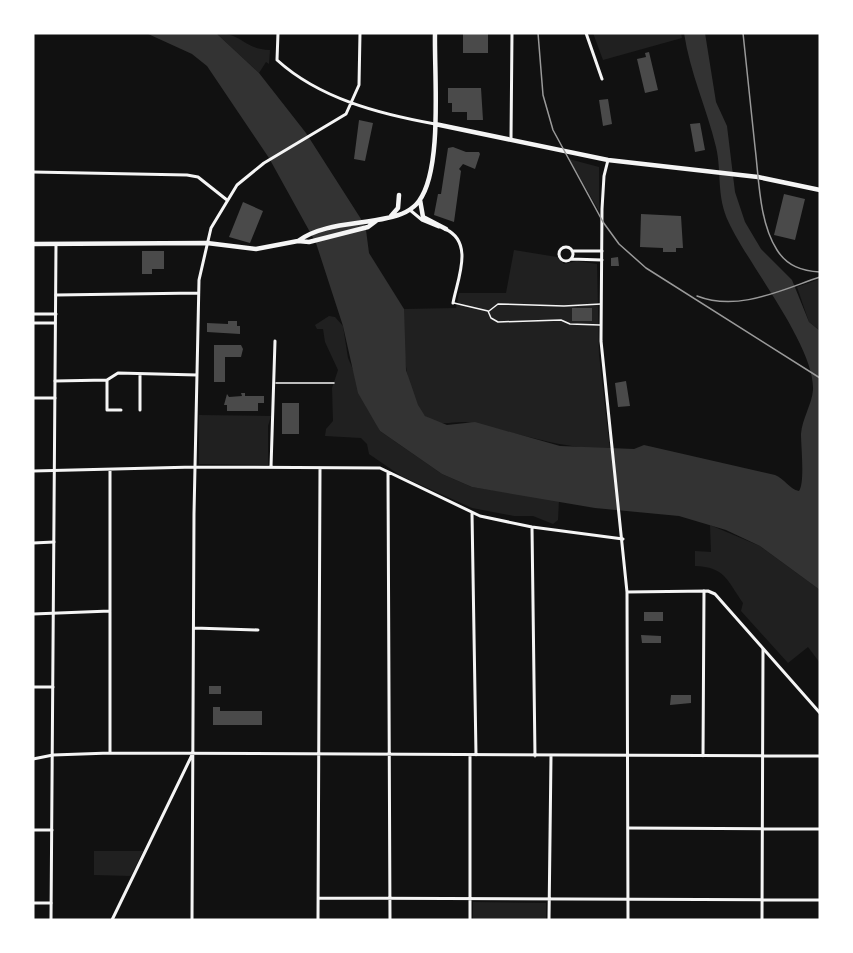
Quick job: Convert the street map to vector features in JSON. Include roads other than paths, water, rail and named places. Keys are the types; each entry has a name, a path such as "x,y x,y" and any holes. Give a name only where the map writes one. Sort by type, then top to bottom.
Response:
{"main road":[{"path":"435,33 435,124 432,157 419,208 423,217 449,230"},
{"path":"435,124 608,160 771,179 820,190"},
{"path":"389,218 398,208 399,195"},
{"path":"298,241 307,235 366,220 376,221 389,218 410,210 420,199"},
{"path":"33,244 207,243 252,249 298,241 309,242 368,226 376,221"}],"street":[{"path":"278,33 278,60 319,87 352,103 378,112 435,124"},
{"path":"192,920 198,293 207,243 214,222 244,177 310,135 341,119 352,103 360,83 360,33"},
{"path":"511,139 512,33"},
{"path":"586,33 602,79"},
{"path":"608,160 604,176 601,325 627,592 628,920"},
{"path":"33,172 187,175 205,182 227,201"},
{"path":"410,210 422,220 449,230 462,252 453,303"},
{"path":"51,920 56,244"},
{"path":"602,251 572,251 564,248 559,254 564,261 602,260"},
{"path":"570,260 572,251"},
{"path":"56,295 198,293"},
{"path":"33,314 56,314"},
{"path":"33,323 56,323"},
{"path":"271,468 270,429 274,409 275,341"},
{"path":"56,381 107,380 118,373 197,375"},
{"path":"140,375 140,410"},
{"path":"107,380 107,410 121,410"},
{"path":"33,398 56,398"},
{"path":"33,471 195,467 377,468 472,513 532,527 623,539"},
{"path":"318,920 320,468"},
{"path":"110,469 110,753"},
{"path":"388,472 390,920"},
{"path":"472,513 476,755"},
{"path":"532,527 535,756"},
{"path":"33,543 54,542"},
{"path":"627,592 704,591 719,597 820,713"},
{"path":"703,756 704,591"},
{"path":"33,614 110,611"},
{"path":"195,628 258,630"},
{"path":"762,920 761,757 764,647"},
{"path":"33,687 53,687"},
{"path":"33,759 53,755 110,753 820,756"},
{"path":"112,920 192,754"},
{"path":"470,755 470,920"},
{"path":"549,920 551,756"},
{"path":"629,828 820,829"},
{"path":"33,830 51,830"},
{"path":"318,898 820,900"},
{"path":"33,903 51,903"}],"lane":[{"path":"453,303 488,311 498,304 564,306 602,304"},
{"path":"488,311 491,318 498,322 561,320 570,324 601,325"},
{"path":"275,383 334,384"}],"railway":[{"path":"538,33 543,95 553,130 603,222 619,244 646,268 820,378"},
{"path":"743,33 759,186 767,227 771,239 785,260 801,269 820,272"},
{"path":"697,296 728,302 744,300 775,293 820,277"}]}
